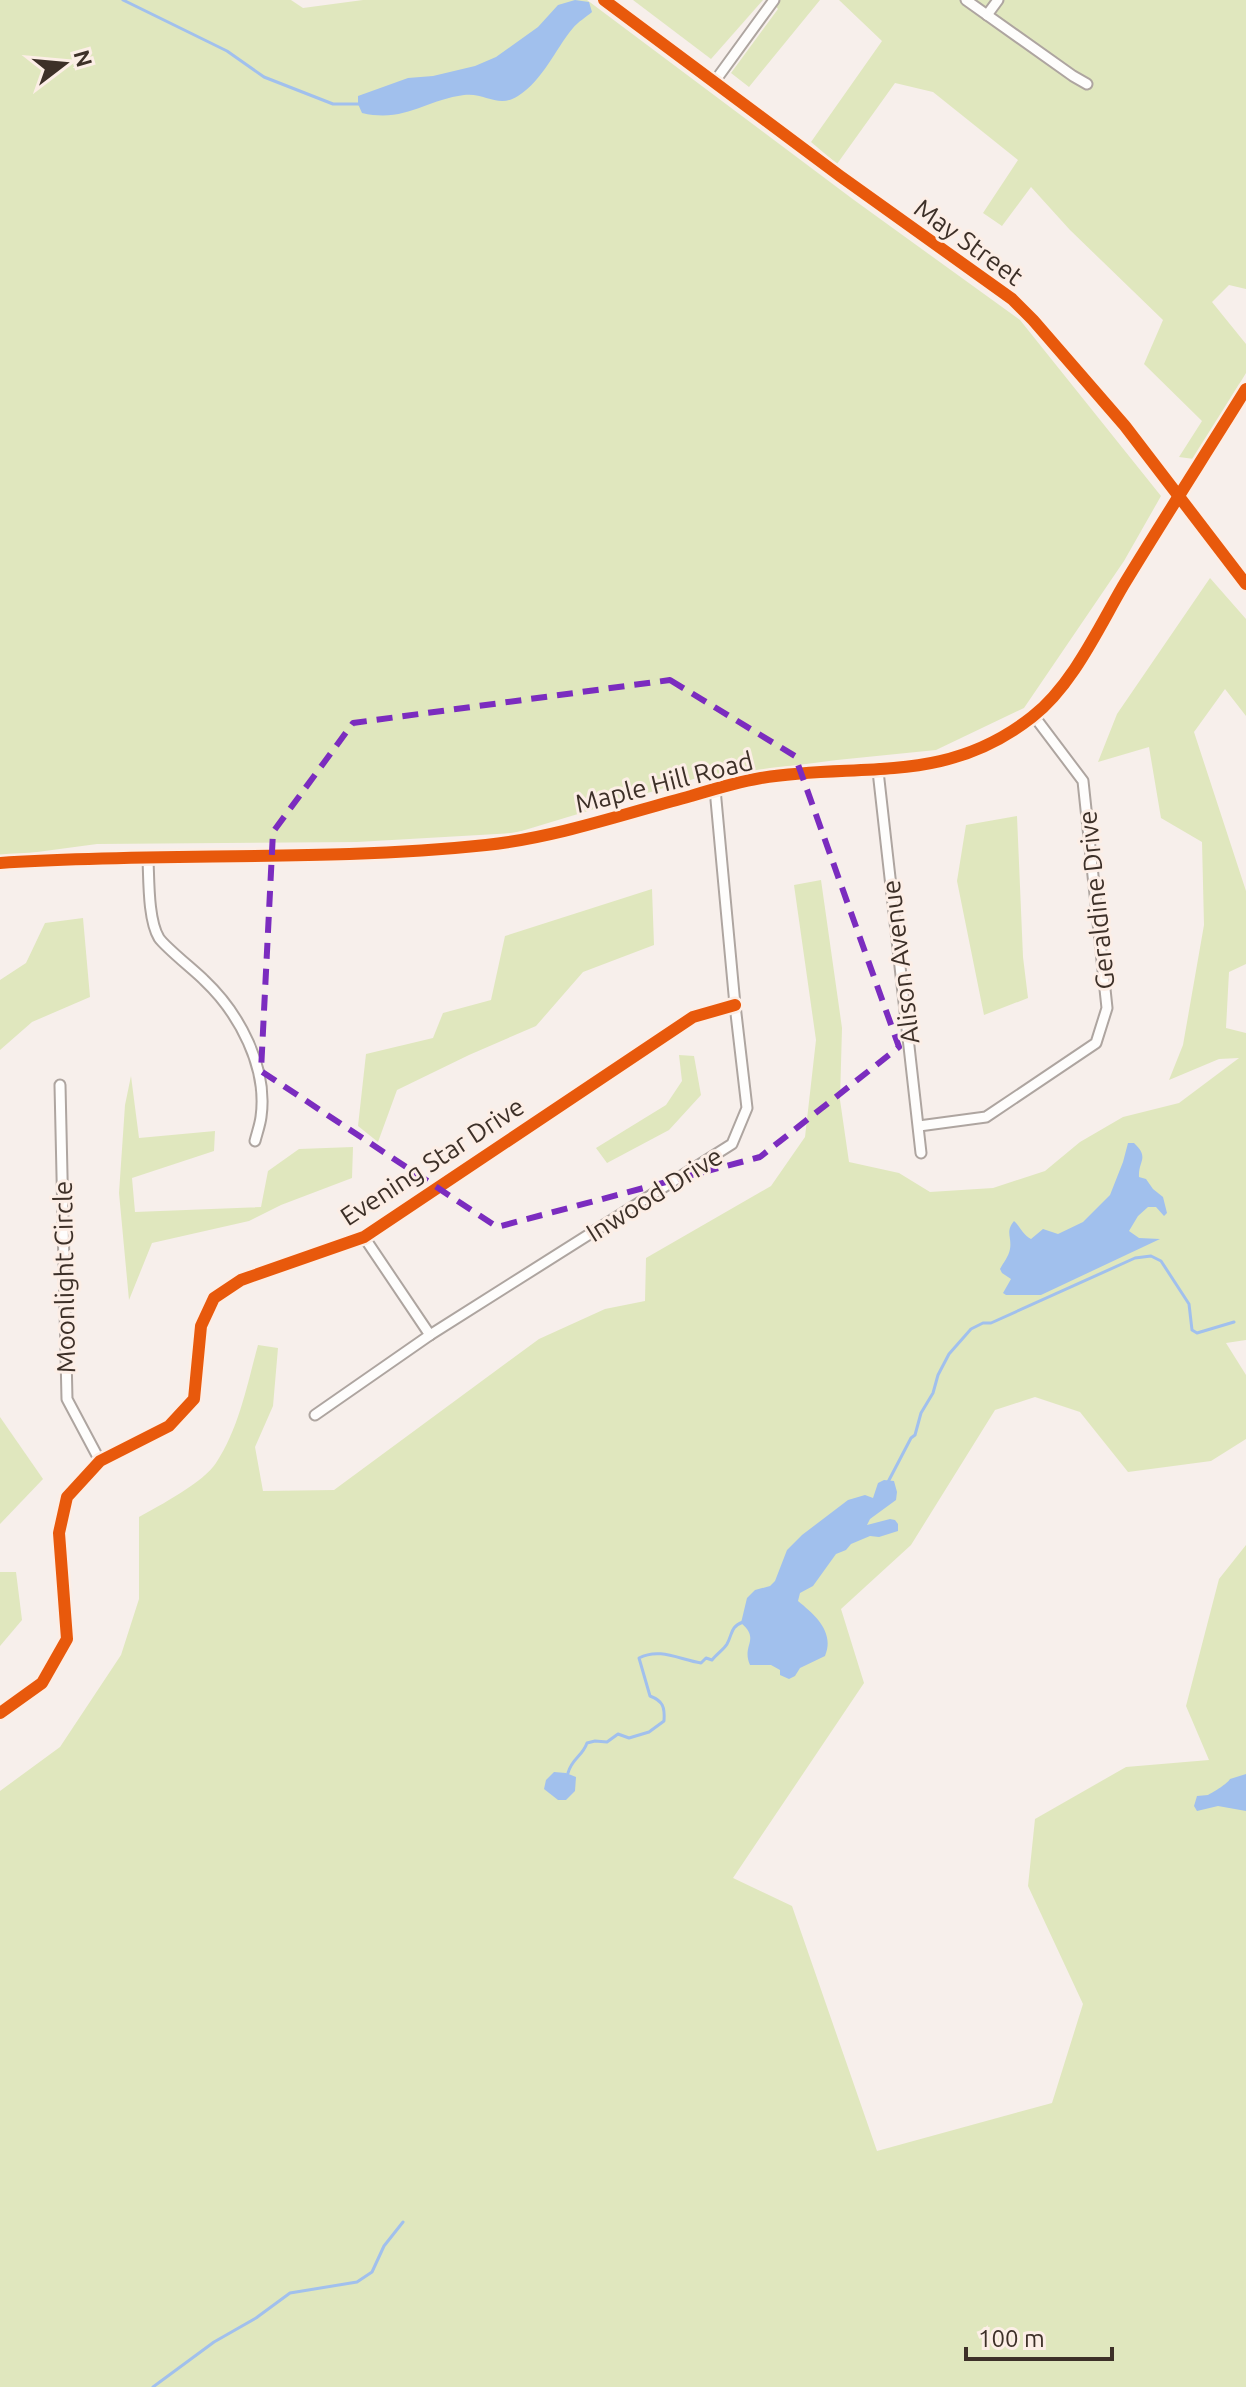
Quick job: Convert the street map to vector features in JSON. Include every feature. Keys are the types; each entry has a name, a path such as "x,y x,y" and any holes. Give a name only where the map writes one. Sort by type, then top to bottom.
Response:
{"street":[{"name":"May Street","path":"604,0 840,176 1012,299 1050,338 1125,426 1246,584"},
{"path":"715,81 774,0"},
{"path":"966,0 1087,84"},
{"path":"987,15 998,0"},
{"name":"Maple Hill Road","path":"0,863 72,859 319,856 490,845 572,828 761,778 923,766 968,754 1034,716 1058,690 1081,658 1246,389"},
{"name":"Geraldine Drive","path":"919,1126 986,1117 1096,1043 1107,1008 1083,781 1034,716"},
{"name":"Alison Avenue","path":"878,771 921,1153"},
{"name":"Inwood Drive","path":"315,1415 430,1335 732,1144 747,1108 715,789"},
{"path":"148,859 150,907 159,938 220,995 242,1028 254,1059 260,1085 261,1116 255,1141"},
{"name":"Evening Star Drive","path":"0,1713 42,1683 67,1639 59,1533 67,1497 100,1461 169,1426 194,1399 201,1326 214,1298 241,1280 364,1237 693,1017 735,1005"},
{"name":"Moonlight Circle","path":"60,1085 67,1399 100,1461"},
{"path":"364,1237 430,1335"}],"highlighted area":[{"path":"670,680 795,756 899,1047 760,1157 497,1227 261,1071 273,832 353,723"}],"green space":[{"path":"0,0 291,0 303,8 363,0 587,0 1020,320 1161,496 1124,561 1024,708 936,750 697,778 515,833 357,842 97,844 0,857"},
{"path":"633,0 763,0 711,59"},
{"path":"771,0 820,0 749,87 731,73 778,9"},
{"path":"839,0 1246,0 1246,289 1229,285 1212,302 1246,344 1246,373 1194,459 1179,457 1202,421 1144,364 1163,320 1070,230 1031,187 1002,226 983,213 1018,160 933,92 895,83 837,164 811,142 882,41"},
{"path":"1210,578 1246,619 1246,716 1225,689 1194,732 1246,891 1246,964 1229,972 1226,1028 1246,1033 1246,1340 1226,1343 1246,1375 1246,1439 1211,1461 1128,1472 1080,1412 1035,1397 995,1410 911,1545 841,1609 864,1683 733,1878 792,1906 877,2151 1052,2103 1083,2004 1028,1886 1035,1819 1126,1767 1209,1760 1186,1706 1219,1579 1246,1545 1246,2387 0,2387 0,1791 60,1747 121,1655 139,1599 139,1517 192,1486 216,1463 236,1421 258,1345 278,1348 273,1406 255,1447 263,1491 334,1490 539,1339 605,1309 645,1301 646,1258 771,1186 805,1137 816,1040 794,885 821,880 842,1028 840,1100 849,1162 899,1173 930,1192 993,1188 1045,1171 1080,1142 1123,1117 1179,1103 1239,1058 1219,1059 1169,1080 1183,1045 1204,925 1202,842 1161,818 1149,747 1098,762 1117,714"},
{"path":"1017,816 1023,957 1028,998 984,1015 957,881 966,825"},
{"path":"652,889 654,945 583,972 536,1026 397,1090 378,1142 358,1126 366,1054 433,1038 443,1013 491,1000 505,936"},
{"path":"83,918 90,997 32,1022 0,1050 0,980 26,963 45,923"},
{"path":"679,1055 694,1056 701,1095 669,1130 607,1163 596,1148 666,1105 682,1081"},
{"path":"131,1076 139,1138 215,1131 214,1151 132,1178 135,1212 261,1207 268,1171 299,1149 353,1147 352,1178 281,1205 249,1221 152,1243 129,1300 119,1193 125,1105"},
{"path":"0,1417 43,1479 0,1524"},
{"path":"0,1572 16,1572 22,1620 0,1646"}],"water":[{"path":"575,0 589,2 592,12 573,28 542,73 511,100 464,95 403,113 362,113 358,96 408,78 433,76 475,66 496,57 538,27 558,5"},
{"path":"1128,1143 1134,1143 1141,1152 1139,1177 1146,1179 1163,1197 1167,1213 1164,1216 1156,1207 1148,1207 1129,1231 1139,1238 1160,1239 1041,1295 1003,1293 1011,1279 1000,1269 1009,1252 1009,1232 1014,1221 1031,1239 1043,1229 1058,1234 1083,1222 1110,1195"},
{"path":"894,1481 896,1500 870,1519 867,1525 890,1519 898,1524 898,1531 879,1537 870,1536 851,1544 836,1554 813,1586 800,1593 798,1601 817,1618 825,1632 825,1656 800,1668 789,1679 771,1665 750,1665 750,1634 741,1623 747,1598 755,1590 770,1586 775,1581 787,1550 802,1535 848,1500 865,1495 873,1498 878,1483"},
{"path":"554,1772 576,1777 575,1791 566,1800 558,1800 544,1789 546,1780"},
{"path":"1246,1774 1246,1811 1218,1806 1197,1811 1194,1806 1197,1796 1208,1795 1230,1779"}],"waterway":[{"path":"123,0 227,51 264,77 333,104 359,104"},
{"path":"888,1482 915,1435 921,1413 949,1354 971,1329 983,1323 991,1323 1135,1258 1151,1256 1161,1261 1189,1304 1192,1330 1197,1333 1234,1322"},
{"path":"568,1773 587,1743 607,1742 618,1734 629,1738 649,1732 664,1721 662,1705 650,1696 639,1658 655,1654 701,1663 706,1658 712,1660 727,1644 734,1628 743,1622"},
{"path":"153,2387 214,2342 256,2318 290,2293 357,2282 372,2272 384,2246 403,2222"}],"cycle path":[{"path":"604,0 840,176 1012,299 1125,426 1246,584"},
{"path":"0,863 364,853 486,845 563,831 752,780 901,767 967,753 999,739 1032,717 1060,690 1246,389"},
{"path":"0,1713 42,1683 67,1639 59,1533 67,1497 100,1461 169,1426 194,1399 201,1326 214,1298 241,1280 364,1237 693,1017 735,1005"}]}
